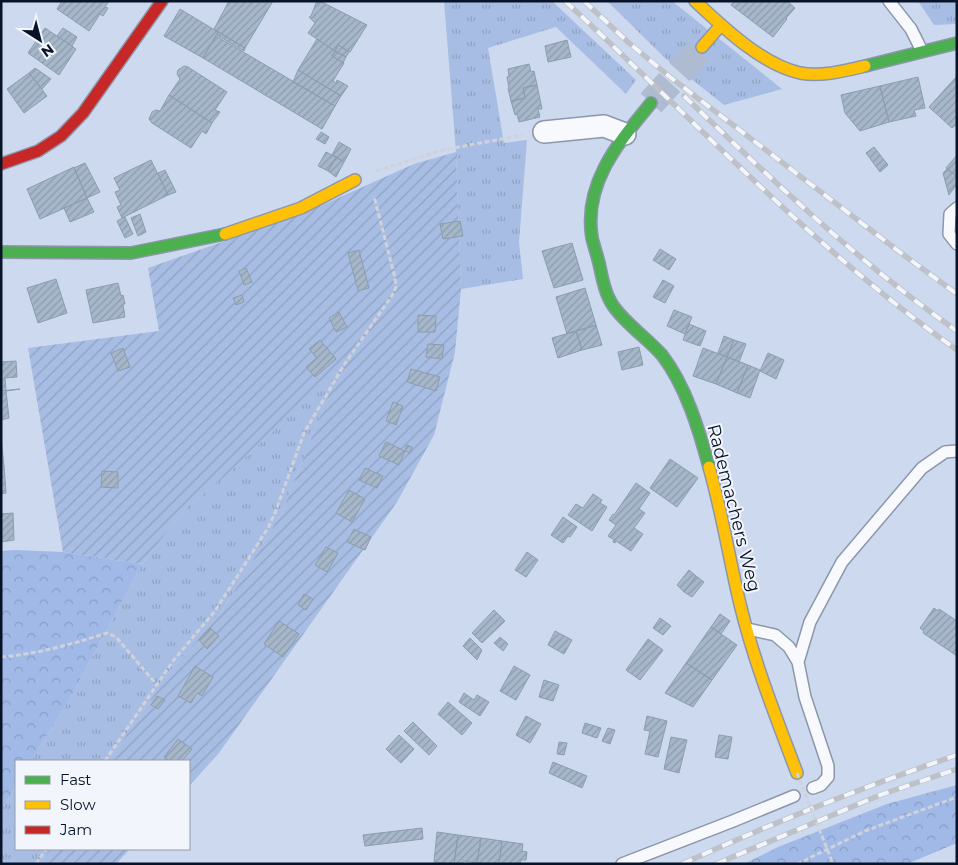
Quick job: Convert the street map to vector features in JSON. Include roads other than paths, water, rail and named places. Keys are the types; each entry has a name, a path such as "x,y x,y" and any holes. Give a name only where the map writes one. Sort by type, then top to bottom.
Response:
{"street":[{"path":"1,164 38,151 61,136 83,113 162,1"},
{"path":"695,1 721,26 768,59 789,70 813,74 843,71 957,43"},
{"path":"702,47 721,26"},
{"name":"Rademachers Weg","path":"651,103 625,134 611,154 600,175 592,204 592,236 601,272 613,306 662,356 686,399 699,431 716,494 740,604 759,670 797,773"},
{"path":"544,132 604,126 625,134"},
{"path":"1,252 131,253 215,237 300,208 355,180"}],"lane":[{"path":"891,2 911,29 922,52"},
{"path":"957,208 950,214 949,234 957,244"},
{"path":"798,662 810,622 842,562 922,468 945,452 957,451"},
{"path":"748,629 775,635 789,647 798,662 805,697 828,766 828,777 820,785 813,788"},
{"path":"622,864 794,796"}],"tunnel":[{"path":"651,103 702,47"}],"railway":[{"path":"565,1 804,227 904,311 957,350"},
{"path":"584,1 629,43 670,77 957,294"},
{"path":"684,96 816,219 885,277 957,331"},
{"path":"682,864 818,806 957,755"},
{"path":"716,864 880,795 957,769"}]}
